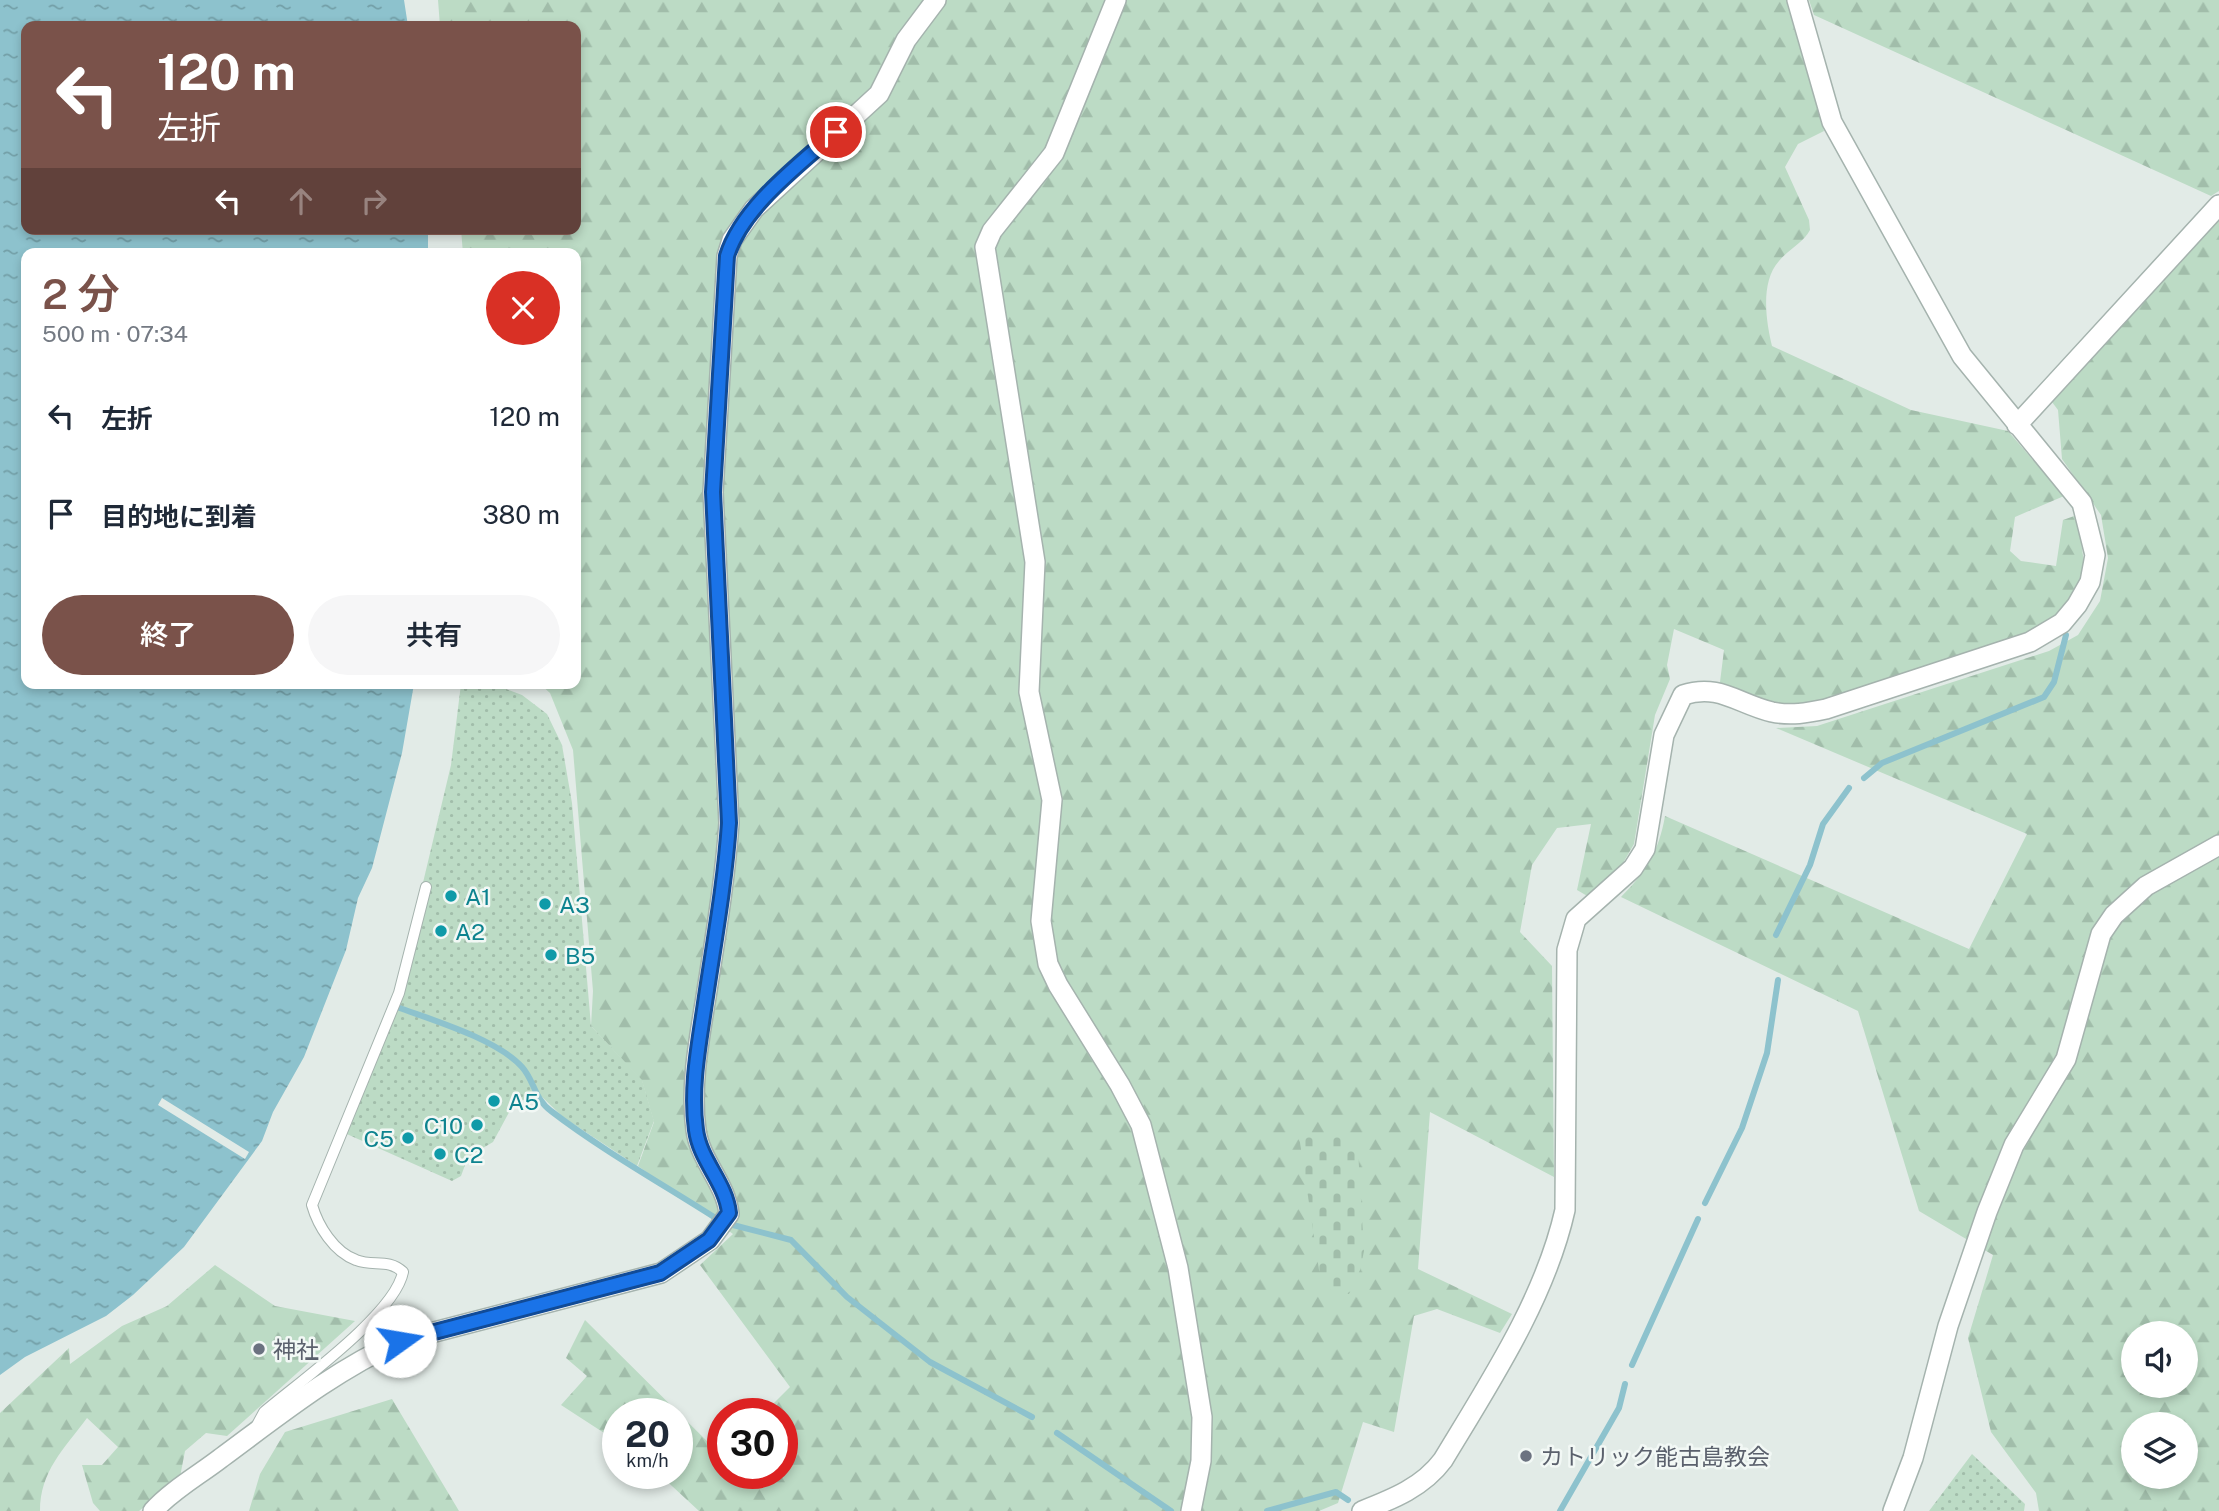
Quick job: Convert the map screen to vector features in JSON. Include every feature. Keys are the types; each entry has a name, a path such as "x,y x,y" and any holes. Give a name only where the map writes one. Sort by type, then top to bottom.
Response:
{"street":[{"path":"153,1511 249,1437 335,1376 400,1341 660,1273 709,1240 729,1213 728,1201 705,1160 696,1133 694,1106 700,1034 727,863 729,823 713,492 727,256 732,240 754,209 879,94 906,40 936,0"},
{"path":"1116,0 1054,152 992,231 985,247 1035,562 1029,692 1052,800 1041,921 1048,964 1141,1125 1178,1268 1202,1417 1201,1461 1191,1511"},
{"path":"1362,1511 1414,1488 1434,1472 1443,1460 1528,1309 1555,1247 1565,1210 1567,950 1576,919 1633,868 1645,849 1664,735 1684,695 1702,689 1771,711 1800,715 2018,646 2062,623 2077,605 2090,582 2095,555 2091,530 2082,503 1962,356 1832,122 1797,0"},
{"path":"2017,425 2219,205"},
{"path":"1894,1511 1913,1458 1948,1326 1987,1212 2014,1145 2066,1059 2101,934 2114,915 2146,887 2219,845"}],"lane":[{"path":"249,1437 264,1412 366,1327 401,1283 403,1272 393,1263 355,1260 339,1249 321,1229 312,1205 399,993 426,887"}],"green space":[{"path":"438,0 1786,0 1824,131 1798,144 1785,167 1809,220 1810,230 1804,239 1779,261 1769,280 1766,302 1772,346 1911,410 2008,431 2064,496 2015,517 2010,551 2021,561 2056,566 2063,520 2077,515 2085,569 2072,603 2041,626 1974,655 1798,710 1719,690 1724,650 1674,629 1667,665 1670,679 1655,715 1634,844 1623,863 1589,897 1577,890 1591,824 1557,828 1532,865 1520,932 1552,966 1554,1177 1430,1112 1418,1269 1512,1314 1500,1333 1437,1309 1414,1316 1394,1432 1363,1422 1338,1503 1319,1511 699,1511 675,1489 693,1489 693,1427 707,1441 707,1489 798,1489 798,1398 779,1398 790,1387 700,1265 733,1234 638,1166 654,1122 642,1081 591,1026 593,991 573,750 550,693 546,689 581,689 581,248 463,248 461,235 581,235 581,21 440,21"},
{"path":"1809,0 2219,0 2219,191 2211,196 1814,15"},
{"path":"2219,215 2219,1511 2039,1511 2036,1493 1991,1432 1968,1338 1993,1255 1919,1211 1858,1011 1621,897 1638,879 1650,860 1665,816 1969,949 2027,834 1776,728 1817,726 2049,651 2078,635 2100,601 2108,558 2101,515 2062,459 2058,410 2052,402"},
{"path":"460,689 506,689 522,695 547,714 562,745 572,803 591,1026 642,1080 654,1121 637,1166 563,1117 540,1095 514,1103 493,1142 468,1157 461,1176 452,1181 340,1131 401,975 451,765"},
{"path":"1357,1133 1364,1251 1360,1270 1349,1294 1331,1291 1319,1270 1299,1136"},
{"path":"215,1265 275,1306 355,1321 227,1436 206,1433 185,1451 180,1477 139,1511 100,1511 93,1503 82,1465 102,1465 118,1447 87,1418 49,1472 41,1497 40,1511 0,1511 0,1413 69,1348 70,1364 122,1326 167,1306"},
{"path":"585,1320 664,1398 602,1398 602,1432 561,1405 587,1376 566,1358"},
{"path":"392,1399 459,1511 249,1511 260,1474 285,1432"},
{"path":"1972,1454 2025,1504 2024,1511 1929,1511"}],"water":[{"path":"0,0 404,0 407,21 21,21 21,235 428,235 428,248 21,248 21,689 413,689 402,753 372,868 358,898 346,950 304,1057 273,1112 262,1141 184,1247 133,1295 106,1316 25,1357 0,1375"}],"pier":[{"path":"162,1098 249,1152 245,1159 158,1105"}],"waterway":[{"path":"1864,778 1882,763 2044,697 2054,682 2066,635"},
{"path":"1776,935 1810,865 1823,824 1849,788"},
{"path":"1705,1203 1742,1128 1767,1053 1778,980"},
{"path":"397,1007 463,1031 511,1057 526,1072 541,1101 551,1111 610,1152 714,1217"},
{"path":"1632,1365 1698,1219"},
{"path":"733,1225 791,1240 847,1297 930,1362 1032,1417"},
{"path":"1560,1511 1619,1408 1625,1384"},
{"path":"1057,1433 1171,1511"},
{"path":"1267,1511 1336,1492 1348,1500"}],"place":[{"name":"A1","path":"451,896"},
{"name":"A3","path":"545,904"},
{"name":"A2","path":"441,931"},
{"name":"B5","path":"551,955"},
{"name":"A5","path":"494,1101"},
{"name":"C10","path":"477,1125"},
{"name":"C5","path":"408,1138"},
{"name":"C2","path":"440,1154"},
{"name":"神社","path":"259,1349"},
{"name":"カトリック能古島教会","path":"1526,1456"}],"route":[{"path":"400,1341 660,1273 709,1240 729,1213 728,1201 705,1160 696,1133 694,1106 700,1034 727,863 729,823 713,492 727,256 732,240 754,209 836,132"}]}
